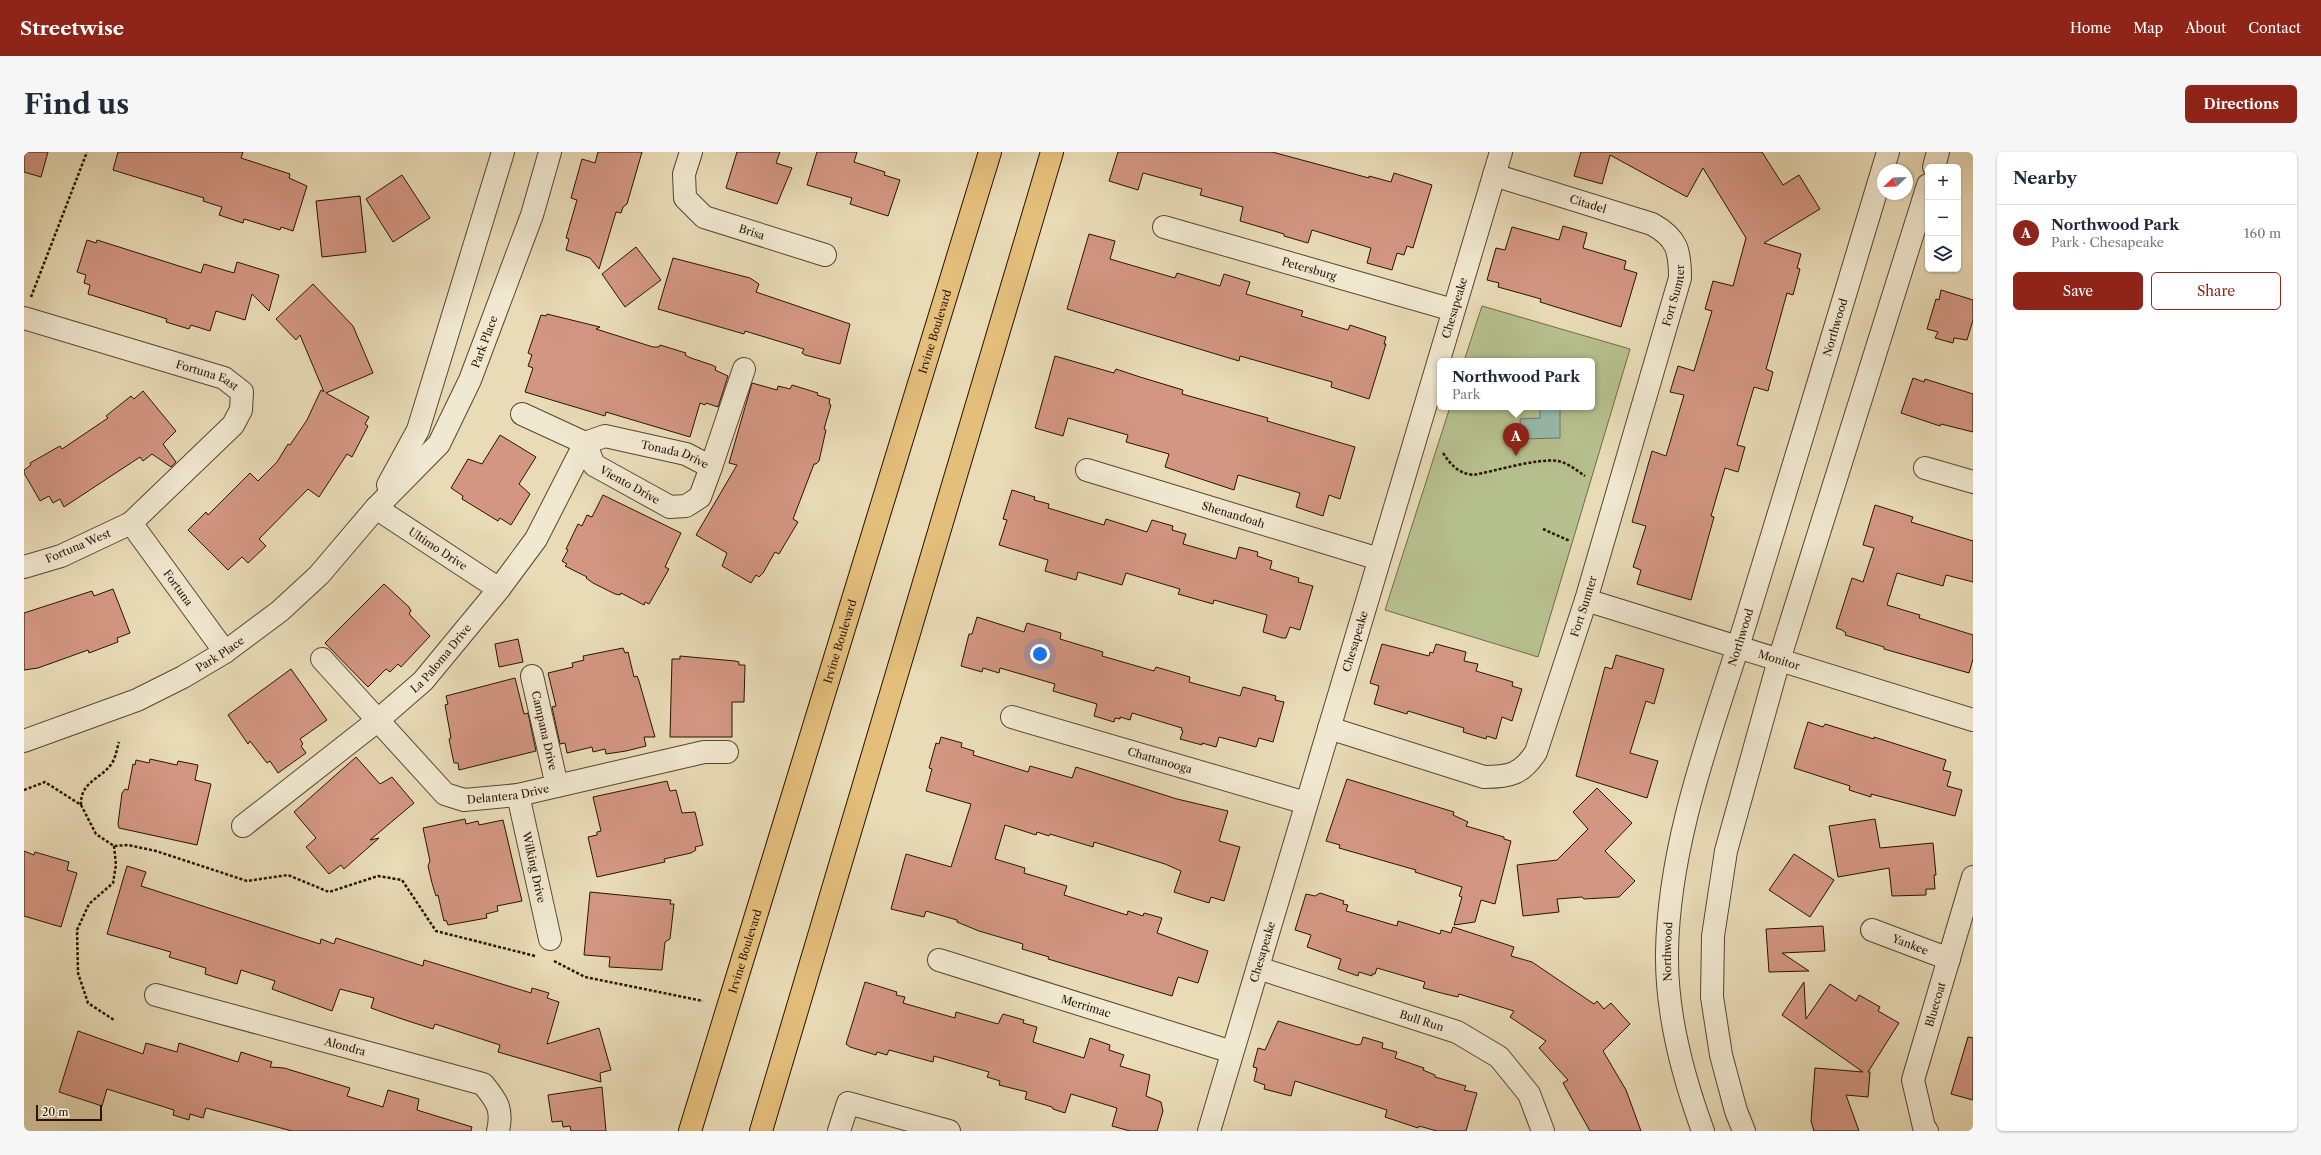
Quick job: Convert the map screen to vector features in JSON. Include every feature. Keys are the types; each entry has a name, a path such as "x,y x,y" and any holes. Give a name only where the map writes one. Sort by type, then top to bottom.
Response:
{"main road":[{"name":"Irvine Boulevard","path":"690,1131 990,152"},
{"path":"762,1131 1052,152"}],"street":[{"name":"Park Place","path":"376,508 418,430 504,152"},
{"name":"Park Place","path":"24,741 138,700 183,677 225,652 280,611 319,575 349,542 376,508 439,444 470,380 532,215 550,152"},
{"name":"Brisa","path":"691,152 684,174 685,198 704,217 824,255"},
{"name":"Chesapeake","path":"1440,358 1501,152"},
{"name":"Northwood","path":"1703,1131 1684,1080 1671,1008 1667,953 1672,883 1689,806 1888,152"},
{"path":"1935,164 1938,152"},
{"name":"Citadel","path":"1494,174 1652,224 1666,232 1675,244"},
{"path":"1744,1131 1736,1111 1721,1055 1712,997 1713,936 1726,851 1779,660 1925,195"},
{"name":"Petersburg","path":"1164,226 1454,310"},
{"name":"Fort Sumter","path":"1329,728 1484,777 1502,777 1517,772 1528,766 1536,752 1586,600 1680,278 1680,258 1675,244"},
{"name":"Fortuna East","path":"27,308 224,378 242,392 241,410 233,425 131,523"},
{"name":"Chesapeake","path":"1209,1131 1437,366"},
{"name":"Tonada Drive","path":"585,443 605,436 686,454 711,467 744,369"},
{"path":"522,414 585,443"},
{"name":"Viento Drive","path":"585,443 594,465 670,507 686,506 700,497 711,467"},
{"name":"La Paloma Drive","path":"242,826 377,721 423,681 499,588 536,539 585,443"},
{"path":"1924,468 1973,482"},
{"name":"Shenandoah","path":"1087,470 1379,559"},
{"name":"Ultimo Drive","path":"376,508 499,588"},
{"name":"Fortuna West","path":"24,567 61,556 131,523"},
{"name":"Fortuna","path":"131,523 225,652"},
{"name":"Monitor","path":"1586,600 1973,720"},
{"name":"Delantera Drive","path":"322,659 445,794 464,800 518,795 704,752 727,752"},
{"name":"Campana Drive","path":"532,676 557,786"},
{"name":"Chattanooga","path":"1012,717 1306,803"},
{"name":"Wilking Drive","path":"518,795 548,952"},
{"name":"Bluecoat","path":"1927,1131 1924,1127 1912,1080 1973,877"},
{"name":"Yankee","path":"1872,930 1949,959"},
{"name":"Merrimac","path":"939,960 1232,1052"},
{"name":"Bull Run","path":"1258,968 1457,1032 1499,1057 1529,1094 1543,1131"},
{"name":"Alondra","path":"156,995 483,1084 498,1101 500,1120 498,1131"},
{"path":"839,1131 848,1103 949,1131"}],"path":[{"path":"27,308 87,152"},
{"path":"1443,453 1452,465 1463,474 1473,475 1543,461 1558,461 1569,465 1585,476"},
{"path":"1543,529 1570,541"},
{"path":"119,742 112,763 90,782 81,795 81,805 96,834 114,846 128,845 156,851 248,881 288,875 329,892 378,876 402,880 436,931 548,952 585,977 703,1001"},
{"path":"24,790 45,782 81,805"},
{"path":"114,846 116,865 113,883 89,904 77,930 78,973 88,1003 114,1020"}],"green space":[{"path":"1482,306 1630,349 1538,657 1385,610 1449,410 1595,410 1595,358 1465,358"}],"shaded area":[{"path":"1540,410 1560,410 1560,438 1521,439 1520,419 1540,418"}],"building":[{"path":"24,152 48,152 41,177 24,172"},
{"path":"118,152 243,152 241,158 290,174 289,178 307,186 293,231 281,227 280,230 244,219 243,223 219,215 222,207 203,201 204,198 113,170"},
{"path":"598,152 642,152 627,204 623,207 621,213 616,212 599,269 590,258 566,250 569,239 566,238 577,200 571,198 582,159 595,163"},
{"path":"737,152 780,152 776,163 792,168 777,204 726,188"},
{"path":"817,152 857,152 854,162 885,172 884,175 900,180 888,216 850,204 852,198 807,185"},
{"path":"1118,152 1272,152 1369,178 1369,176 1391,182 1394,173 1432,185 1413,248 1407,246 1404,255 1397,253 1392,270 1367,263 1371,248 1312,230 1308,243 1240,221 1243,207 1200,195 1202,189 1143,173 1138,190 1109,181"},
{"path":"1581,152 1762,152 1783,185 1799,175 1820,209 1764,243 1801,254 1797,268 1800,269 1793,295 1787,293 1766,369 1773,372 1768,391 1754,387 1737,445 1745,447 1738,472 1725,468 1711,516 1714,517 1691,600 1637,584 1641,570 1633,567 1646,526 1632,522 1652,451 1666,456 1684,395 1670,392 1678,366 1694,371 1712,311 1705,309 1713,281 1733,286 1746,238 1703,168 1687,197 1610,155 1602,184 1574,176"},
{"path":"402,175 430,218 393,242 366,199"},
{"path":"360,196 366,252 322,257 316,201"},
{"path":"1563,226 1587,233 1583,248 1626,261 1624,269 1637,273 1621,327 1540,302 1541,299 1498,287 1499,283 1487,280 1496,248 1505,250 1512,227 1559,240"},
{"path":"1089,234 1115,241 1110,259 1175,278 1177,273 1220,286 1224,274 1250,282 1246,294 1303,311 1301,316 1348,330 1350,325 1386,337 1384,344 1386,344 1369,399 1331,387 1332,382 1240,356 1239,361 1067,309"},
{"path":"87,240 96,243 97,240 201,273 204,264 234,273 237,262 279,275 269,311 252,294 245,320 216,311 210,331 191,325 189,329 166,322 167,319 88,294 90,285 84,283 86,275 77,272"},
{"path":"636,247 661,280 625,307 602,274"},
{"path":"673,258 750,278 759,284 756,292 850,324 840,364 805,355 802,353 804,349 745,331 744,334 658,309"},
{"path":"313,284 353,326 373,373 326,393 369,417 365,424 368,426 352,457 347,454 319,497 308,489 259,539 266,546 248,563 242,557 228,570 188,530 206,512 208,515 250,473 258,481 277,462 288,444 290,445 307,420 321,390 324,392 300,335 296,340 276,319"},
{"path":"1941,290 1973,300 1973,320 1967,340 1954,338 1953,343 1935,338 1938,332 1927,329 1936,299 1939,300"},
{"path":"547,314 600,327 596,329 653,347 659,347 660,345 686,353 685,355 691,358 716,367 715,370 728,376 718,407 706,403 705,405 700,403 690,437 606,412 605,416 525,392 533,368 528,366 532,355 528,353 541,315 546,316"},
{"path":"1055,356 1114,373 1116,369 1183,390 1182,394 1268,418 1267,421 1355,447 1340,499 1329,495 1323,516 1296,507 1300,493 1238,475 1234,490 1165,467 1169,454 1126,442 1128,435 1068,418 1063,436 1035,428"},
{"path":"1913,378 1924,382 1925,379 1973,394 1973,432 1941,424 1940,426 1901,413"},
{"path":"752,383 777,390 778,386 790,389 792,385 818,393 817,395 830,399 829,404 831,405 824,429 826,430 819,461 814,464 793,519 798,522 779,554 775,552 763,573 759,577 756,575 751,583 722,566 727,553 696,535 737,465 729,463"},
{"path":"143,391 176,431 163,444 176,462 171,467 152,454 143,461 140,457 64,507 60,499 53,503 49,496 40,501 24,473 24,470 31,465 30,463 60,446 62,449 108,418 106,416 131,396 134,399"},
{"path":"500,435 536,457 519,484 530,494 511,525 500,518 498,521 462,499 463,496 451,488 468,459 482,464"},
{"path":"1012,490 1035,497 1034,500 1049,504 1048,508 1104,525 1106,519 1147,532 1152,520 1173,526 1172,530 1186,534 1183,544 1236,559 1239,547 1258,552 1257,556 1272,561 1270,569 1299,578 1298,582 1313,586 1300,630 1290,627 1286,638 1263,632 1267,615 1214,600 1213,604 1178,594 1180,589 1126,573 1122,585 1078,572 1076,580 1045,571 1048,560 999,545 1007,520 1003,519"},
{"path":"603,495 681,533 665,567 669,569 649,604 645,602 644,605 621,593 620,595 615,594 565,566 567,564 562,561 578,524 582,526 587,515 592,517"},
{"path":"1875,505 1913,517 1911,522 1973,541 1973,582 1946,575 1943,586 1897,573 1887,605 1920,615 1919,618 1973,635 1973,659 1969,673 1884,649 1884,647 1845,635 1846,633 1836,628 1852,578 1863,582 1874,548 1863,545"},
{"path":"384,584 409,607 411,611 409,614 430,636 401,667 398,664 390,672 386,669 368,687 325,643"},
{"path":"113,589 130,633 117,638 118,642 89,653 88,650 38,668 24,670 24,613 92,591 94,596"},
{"path":"977,617 1024,632 1027,623 1061,633 1060,639 1103,652 1102,656 1154,671 1156,667 1190,677 1189,682 1240,696 1243,687 1276,696 1275,700 1284,702 1273,742 1259,738 1256,747 1219,737 1216,747 1202,743 1202,745 1180,739 1183,731 1181,730 1182,728 1132,713 1130,720 1120,717 1120,719 1115,718 1114,722 1094,716 1097,704 1053,691 1055,684 1000,668 999,673 983,668 982,672 961,666 969,634 972,634"},
{"path":"518,639 523,662 499,667 495,644"},
{"path":"1382,644 1429,656 1430,652 1433,653 1436,644 1466,652 1464,661 1478,664 1476,671 1513,682 1512,686 1522,689 1512,721 1502,717 1496,739 1487,736 1486,739 1463,732 1464,728 1408,711 1407,714 1374,704 1379,686 1370,683"},
{"path":"623,648 625,653 628,652 634,677 637,676 639,681 655,737 644,737 646,746 626,751 606,754 605,749 593,752 592,747 567,753 565,743 560,744 552,707 556,706 548,673 573,667 572,663 584,660 583,656"},
{"path":"1616,655 1664,669 1654,704 1646,701 1630,753 1658,761 1647,798 1576,776 1605,667 1612,669"},
{"path":"680,656 735,661 739,662 739,665 745,665 744,702 732,702 732,737 670,737 672,659 680,659"},
{"path":"291,669 327,720 300,739 303,744 301,746 306,753 278,773 270,761 267,763 250,741 248,744 228,715"},
{"path":"515,678 524,714 528,713 536,751 459,770 458,763 454,763 449,739 451,738 445,705 448,704 446,696"},
{"path":"1808,722 1823,727 1825,724 1874,739 1874,737 1946,760 1943,770 1951,772 1947,786 1962,790 1955,816 1871,794 1871,797 1849,790 1850,786 1794,768"},
{"path":"941,737 962,743 961,747 974,751 973,755 1028,772 1030,766 1072,778 1076,767 1177,799 1228,811 1219,841 1240,847 1224,901 1211,897 1209,903 1174,892 1181,871 1165,864 1094,842 1093,847 1050,834 1049,836 1037,832 1036,835 1005,825 995,859 1025,868 1024,873 1067,886 1064,895 1127,915 1128,911 1143,916 1144,913 1162,918 1157,933 1208,951 1198,983 1178,977 1172,996 1048,959 1049,957 1022,949 1023,944 979,931 957,922 957,920 926,911 924,917 891,909 906,854 951,867 971,804 926,791 932,769 929,768 936,743 939,744"},
{"path":"356,757 380,784 392,777 414,803 370,840 379,838 344,869 341,865 329,874 306,847 316,838 294,812"},
{"path":"150,759 177,765 178,761 198,765 195,780 211,784 197,845 119,828 118,824 122,793 125,789 128,790 133,764 135,765 136,760 149,763"},
{"path":"1347,779 1454,812 1453,815 1468,822 1466,826 1504,837 1504,839 1511,841 1495,904 1481,900 1475,922 1454,925 1462,897 1459,896 1462,887 1415,872 1416,870 1339,848 1340,845 1326,841"},
{"path":"667,781 670,791 676,790 682,813 695,812 703,845 695,847 696,850 691,853 664,859 665,862 597,877 588,837 597,835 597,832 601,831 593,797"},
{"path":"1597,788 1632,823 1605,851 1635,881 1619,897 1557,899 1559,912 1523,916 1517,865 1557,860 1588,829 1573,812"},
{"path":"465,819 466,824 478,821 479,825 503,820 522,901 497,906 498,911 486,914 487,918 448,925 446,920 444,921 438,895 436,896 432,883 428,866 430,861 423,828"},
{"path":"1875,819 1880,848 1933,843 1936,875 1934,875 1935,889 1926,889 1926,895 1892,896 1889,868 1838,877 1829,826"},
{"path":"24,851 34,855 35,852 69,862 67,870 77,873 61,927 24,916"},
{"path":"1794,854 1834,880 1810,917 1769,890"},
{"path":"127,866 146,872 141,886 320,944 321,939 334,944 336,938 423,966 424,960 531,993 532,988 549,993 547,998 559,1002 547,1044 599,1028 611,1070 600,1073 601,1082 498,1052 500,1045 435,1024 433,1029 402,1019 371,1008 374,998 340,989 332,1011 272,989 275,981 241,970 237,984 205,974 206,968 169,957 171,952 107,934"},
{"path":"590,892 671,900 670,904 674,904 670,939 665,942 662,970 609,967 610,957 584,955"},
{"path":"1320,893 1344,901 1343,904 1348,905 1346,911 1397,926 1398,921 1440,934 1441,930 1451,933 1453,927 1514,947 1511,956 1532,962 1594,1004 1597,1001 1604,1009 1611,1003 1630,1024 1603,1051 1626,1090 1641,1131 1590,1131 1563,1083 1568,1080 1539,1048 1546,1041 1510,1017 1514,1011 1459,994 1458,997 1423,988 1425,982 1377,968 1375,974 1372,974 1372,976 1359,972 1358,976 1338,969 1341,959 1307,947 1311,935 1295,930 1306,894 1315,896"},
{"path":"1823,926 1825,951 1782,953 1809,971 1769,972 1766,929"},
{"path":"865,982 897,992 896,995 905,997 903,1003 955,1018 956,1012 998,1024 1003,1014 1024,1020 1023,1023 1037,1027 1033,1042 1084,1058 1090,1038 1110,1045 1109,1050 1124,1055 1120,1066 1150,1075 1146,1096 1161,1102 1163,1111 1157,1131 1130,1131 1112,1126 1117,1108 1071,1094 1065,1113 1053,1109 1052,1107 1025,1099 1027,1092 999,1085 1000,1081 987,1077 989,1072 934,1056 933,1062 889,1050 887,1055 877,1052 876,1055 850,1047 846,1044"},
{"path":"1804,982 1806,1019 1830,984 1856,1001 1859,995 1880,1007 1878,1011 1899,1023 1868,1072 1870,1072 1868,1097 1846,1095 1859,1131 1814,1131 1811,1121 1815,1068 1863,1072 1782,1015"},
{"path":"1278,1021 1357,1045 1361,1044 1363,1037 1383,1043 1382,1048 1397,1052 1395,1058 1424,1068 1423,1070 1435,1075 1435,1077 1466,1086 1464,1090 1477,1093 1466,1131 1437,1131 1419,1126 1418,1128 1385,1117 1387,1110 1295,1081 1291,1096 1264,1089 1265,1085 1254,1081 1257,1068 1253,1067 1258,1048 1265,1050"},
{"path":"78,1031 143,1054 146,1043 177,1052 179,1043 238,1062 241,1052 272,1062 270,1067 284,1068 350,1088 347,1096 383,1107 388,1090 419,1099 417,1110 472,1127 471,1131 292,1131 206,1108 203,1118 190,1114 189,1120 173,1115 174,1110 107,1089 102,1106 59,1092"},
{"path":"1968,1037 1973,1038 1973,1100 1951,1094"},
{"path":"602,1087 606,1131 571,1131 570,1126 563,1127 562,1121 552,1122 548,1095"}],"place":[{"name":"Northwood Park","path":"1516,456"}]}
